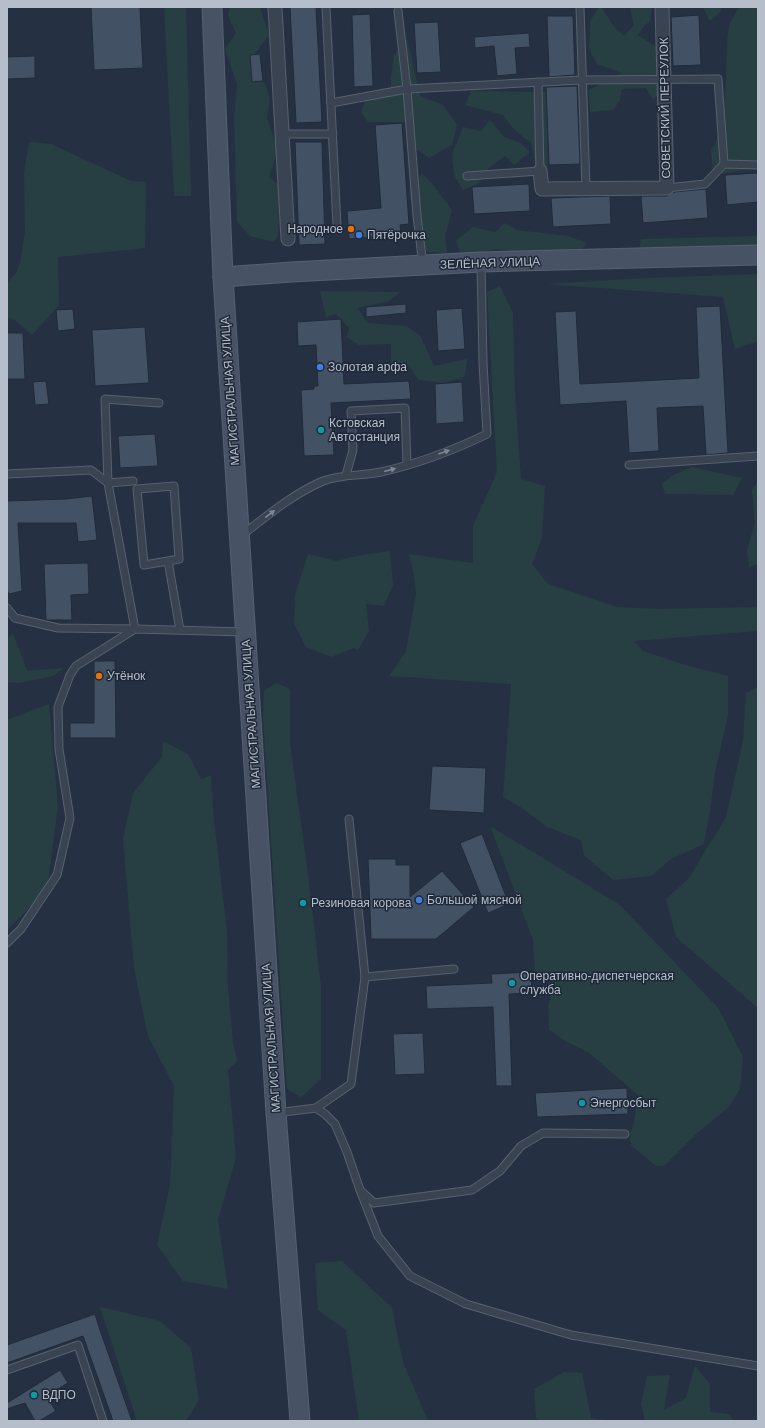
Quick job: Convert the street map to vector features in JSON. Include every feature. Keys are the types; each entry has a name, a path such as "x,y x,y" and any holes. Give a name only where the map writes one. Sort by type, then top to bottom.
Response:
{"main road":[{"name":"МАГИСТРАЛЬНАЯ УЛИЦА","path":"212,7 222,277 276,1114 300,1421"},
{"name":"ЗЕЛЁНАЯ УЛИЦА","path":"222,277 481,262 758,255"}],"street":[{"path":"275,7 288,239"},
{"name":"СОВЕТСКИЙ ПЕРЕУЛОК","path":"540,171 542,189 666,188 662,7"}],"lane":[{"path":"326,7 337,225"},
{"path":"580,7 586,189"},
{"path":"398,11 407,89 417,216 423,265"},
{"path":"331,103 407,89 582,80 718,79 724,164 705,184 666,188"},
{"path":"467,176 540,171 538,82"},
{"path":"282,134 333,134"},
{"path":"724,164 758,165"},
{"path":"239,538 289,499 324,481 346,475 379,473 407,465 465,444 487,434 483,363 481,262"},
{"path":"135,629 108,483 105,399 159,403"},
{"path":"346,475 353,450 351,411 405,408 407,465"},
{"path":"629,465 758,456"},
{"path":"7,474 91,470 108,483 133,481"},
{"path":"174,486 179,559 168,561 144,565 137,489 174,486"},
{"path":"168,561 180,630"},
{"path":"7,608 15,618 58,628 246,632"},
{"path":"7,943 21,929 57,875 70,818 59,749 58,707 70,675 76,666 135,629"},
{"path":"276,1114 316,1108 352,1084 365,977 349,820"},
{"path":"365,977 454,968"},
{"path":"316,1108 325,1114 335,1124 378,1236 410,1276 466,1304 571,1334 758,1366"},
{"path":"360,1190 374,1203 472,1190 500,1171 521,1146 543,1133 625,1134"},
{"path":"7,1370 78,1345 103,1421"}],"green space":[{"path":"164,7 186,7 191,196 174,196"},
{"path":"230,7 260,7 269,35 254,55 270,98 267,118 278,150 269,177 280,186 278,236 273,242 250,236 237,222 234,118 237,84 225,49 236,33 228,16"},
{"path":"599,7 601,7 615,28 624,36 634,25 630,9 632,7 652,7 650,21 638,35 656,47 669,66 669,91 653,99 646,88 622,89 620,100 613,110 590,112 589,90 622,73 597,64 589,49 590,21"},
{"path":"703,7 721,7 721,11 710,21"},
{"path":"740,7 758,7 758,168 713,175 711,150 718,138 722,124 726,91 727,40 729,26"},
{"path":"407,39 420,96 443,105 457,125 452,145 429,158 420,151 408,149 405,122 368,122 361,112 368,93 391,93 391,77 394,55"},
{"path":"471,91 547,92 548,169 536,168 531,142 513,128 503,115 465,105"},
{"path":"490,120 504,137 521,143 530,152 514,165 505,156 489,168 479,183 463,190 454,175 452,154 463,127 481,131"},
{"path":"29,142 51,144 131,181 146,182 145,248 58,257 59,305 32,335 15,320 7,317 7,283 16,273 20,263 25,232 24,172"},
{"path":"422,173 452,210 445,236 447,253 427,252 416,223 409,192"},
{"path":"505,223 517,230 568,236 587,243 579,252 520,253 497,249 461,255 456,241 473,227 495,232"},
{"path":"758,236 758,246 639,250 641,239"},
{"path":"758,274 758,341 735,349 723,297 546,284 647,278"},
{"path":"500,286 513,313 515,395 521,479 545,486 542,537 532,564 548,584 617,607 659,609 758,607 758,631 634,641 643,651 682,664 728,676 728,716 715,772 704,844 671,859 651,876 613,880 584,855 581,840 547,827 522,808 503,797 511,684 389,676 406,651 416,594 414,575 409,554 473,563 473,526 497,472 487,292"},
{"path":"320,291 400,292 389,301 358,308 367,323 406,326 420,335 434,366 467,359 464,377 444,383 418,380 409,365 391,364 391,344 359,345 347,337 349,328 336,314 326,317"},
{"path":"692,467 742,478 733,495 665,494 662,484 673,475"},
{"path":"758,481 758,564 749,567 747,550 755,523 752,490"},
{"path":"390,551 393,585 384,606 366,604 369,631 358,650 354,648 331,657 306,647 294,623 295,595 308,554 336,561 366,554"},
{"path":"13,633 27,671 64,668 53,676 19,683 7,682 7,639"},
{"path":"276,683 290,689 290,744 308,874 321,986 321,1079 301,1097 287,1089 263,717 264,691"},
{"path":"758,687 758,1008 676,937 666,899 689,878 726,817 743,741 746,693"},
{"path":"49,704 58,806 47,890 7,930 7,720"},
{"path":"163,741 188,754 201,779 211,775 214,821 227,931 228,988 233,1042 237,1061 228,1070 236,1158 218,1220 228,1289 183,1281 157,1245 170,1185 174,1086 148,1036 134,968 123,839 133,793 162,757"},
{"path":"490,826 620,905 719,1009 743,1057 740,1089 729,1107 695,1135 664,1166 656,1166 631,1145 630,1135 634,1122 638,1095 588,1052 565,1041 549,1029 548,1007 554,985 544,972 535,973 533,940"},
{"path":"342,1261 392,1308 403,1362 428,1421 359,1421 346,1330 318,1310 315,1263"},
{"path":"100,1307 160,1321 191,1348 199,1400 187,1419 183,1421 137,1421"},
{"path":"695,1366 710,1384 710,1412 729,1414 734,1421 645,1421 641,1404 647,1376 670,1375 664,1410 686,1398"},
{"path":"564,1372 582,1373 591,1418 613,1421 539,1421 536,1418 534,1389"}],"building":[{"path":"91,7 140,7 143,68 94,70"},
{"path":"290,7 316,7 322,122 296,123"},
{"path":"370,14 373,86 354,87 352,15"},
{"path":"699,15 701,65 673,66 671,17"},
{"path":"547,16 573,16 575,75 549,77"},
{"path":"438,22 441,72 417,73 414,23"},
{"path":"529,33 530,47 515,48 517,74 497,76 494,46 475,48 474,37"},
{"path":"260,54 263,81 252,82 250,55"},
{"path":"35,56 35,78 7,79 7,57"},
{"path":"577,86 580,164 549,165 546,87"},
{"path":"402,123 409,224 400,225 401,235 349,239 347,211 381,208 375,125"},
{"path":"295,142 322,142 325,244 299,245"},
{"path":"758,173 758,202 727,205 725,175"},
{"path":"529,184 530,211 474,214 472,187"},
{"path":"706,189 708,218 643,223 641,196 667,196 674,192"},
{"path":"610,196 611,224 553,227 551,198"},
{"path":"406,304 406,313 366,317 366,307"},
{"path":"720,306 728,453 706,455 703,406 657,408 659,451 629,453 626,401 560,405 555,312 576,311 580,384 699,378 696,307"},
{"path":"462,308 465,349 438,351 436,310"},
{"path":"73,309 75,329 58,331 56,310"},
{"path":"341,319 344,384 409,381 411,399 331,403 334,455 304,456 301,390 314,389 314,386 318,386 316,345 298,346 297,322"},
{"path":"145,327 149,383 95,386 92,330"},
{"path":"7,333 23,333 25,379 7,379"},
{"path":"46,381 49,404 35,405 33,382"},
{"path":"462,382 464,422 436,424 435,384"},
{"path":"155,434 158,466 120,468 118,436"},
{"path":"92,496 97,540 78,542 76,523 18,523 22,591 9,594 7,590 7,501 66,499"},
{"path":"88,563 89,594 71,595 72,620 46,620 44,564"},
{"path":"94,661 115,661 116,738 70,738 70,723 94,723"},
{"path":"432,766 486,768 484,813 429,810"},
{"path":"482,834 509,904 488,913 460,843"},
{"name":"Большой мясной","path":"368,859 396,859 396,865 410,865 410,897 442,871 474,907 436,939 371,939"},
{"path":"531,972 532,993 509,994 512,1086 496,1086 493,1007 427,1009 426,986 492,983 491,974"},
{"path":"423,1033 425,1074 395,1075 393,1034"},
{"name":"Энергосбыт","path":"627,1088 628,1114 537,1117 535,1093"},
{"path":"95,1314 132,1421 113,1421 83,1336 7,1363 7,1345"},
{"name":"ВДПО","path":"60,1370 68,1383 46,1396 56,1411 39,1421 35,1421 25,1403 7,1409 7,1403"}],"place":[{"name":"Народное","path":"351,229"},
{"name":"Пятёрочка","path":"359,235"},
{"name":"Золотая арфа","path":"320,367"},
{"name":"Кстовская Автостанция","path":"321,430"},
{"name":"Утёнок","path":"99,676"},
{"name":"Большой мясной","path":"419,900"},
{"name":"Резиновая корова","path":"303,903"},
{"name":"Оперативно-диспетчерская служба","path":"512,983"},
{"name":"Энергосбыт","path":"582,1103"},
{"name":"ВДПО","path":"34,1395"}]}
